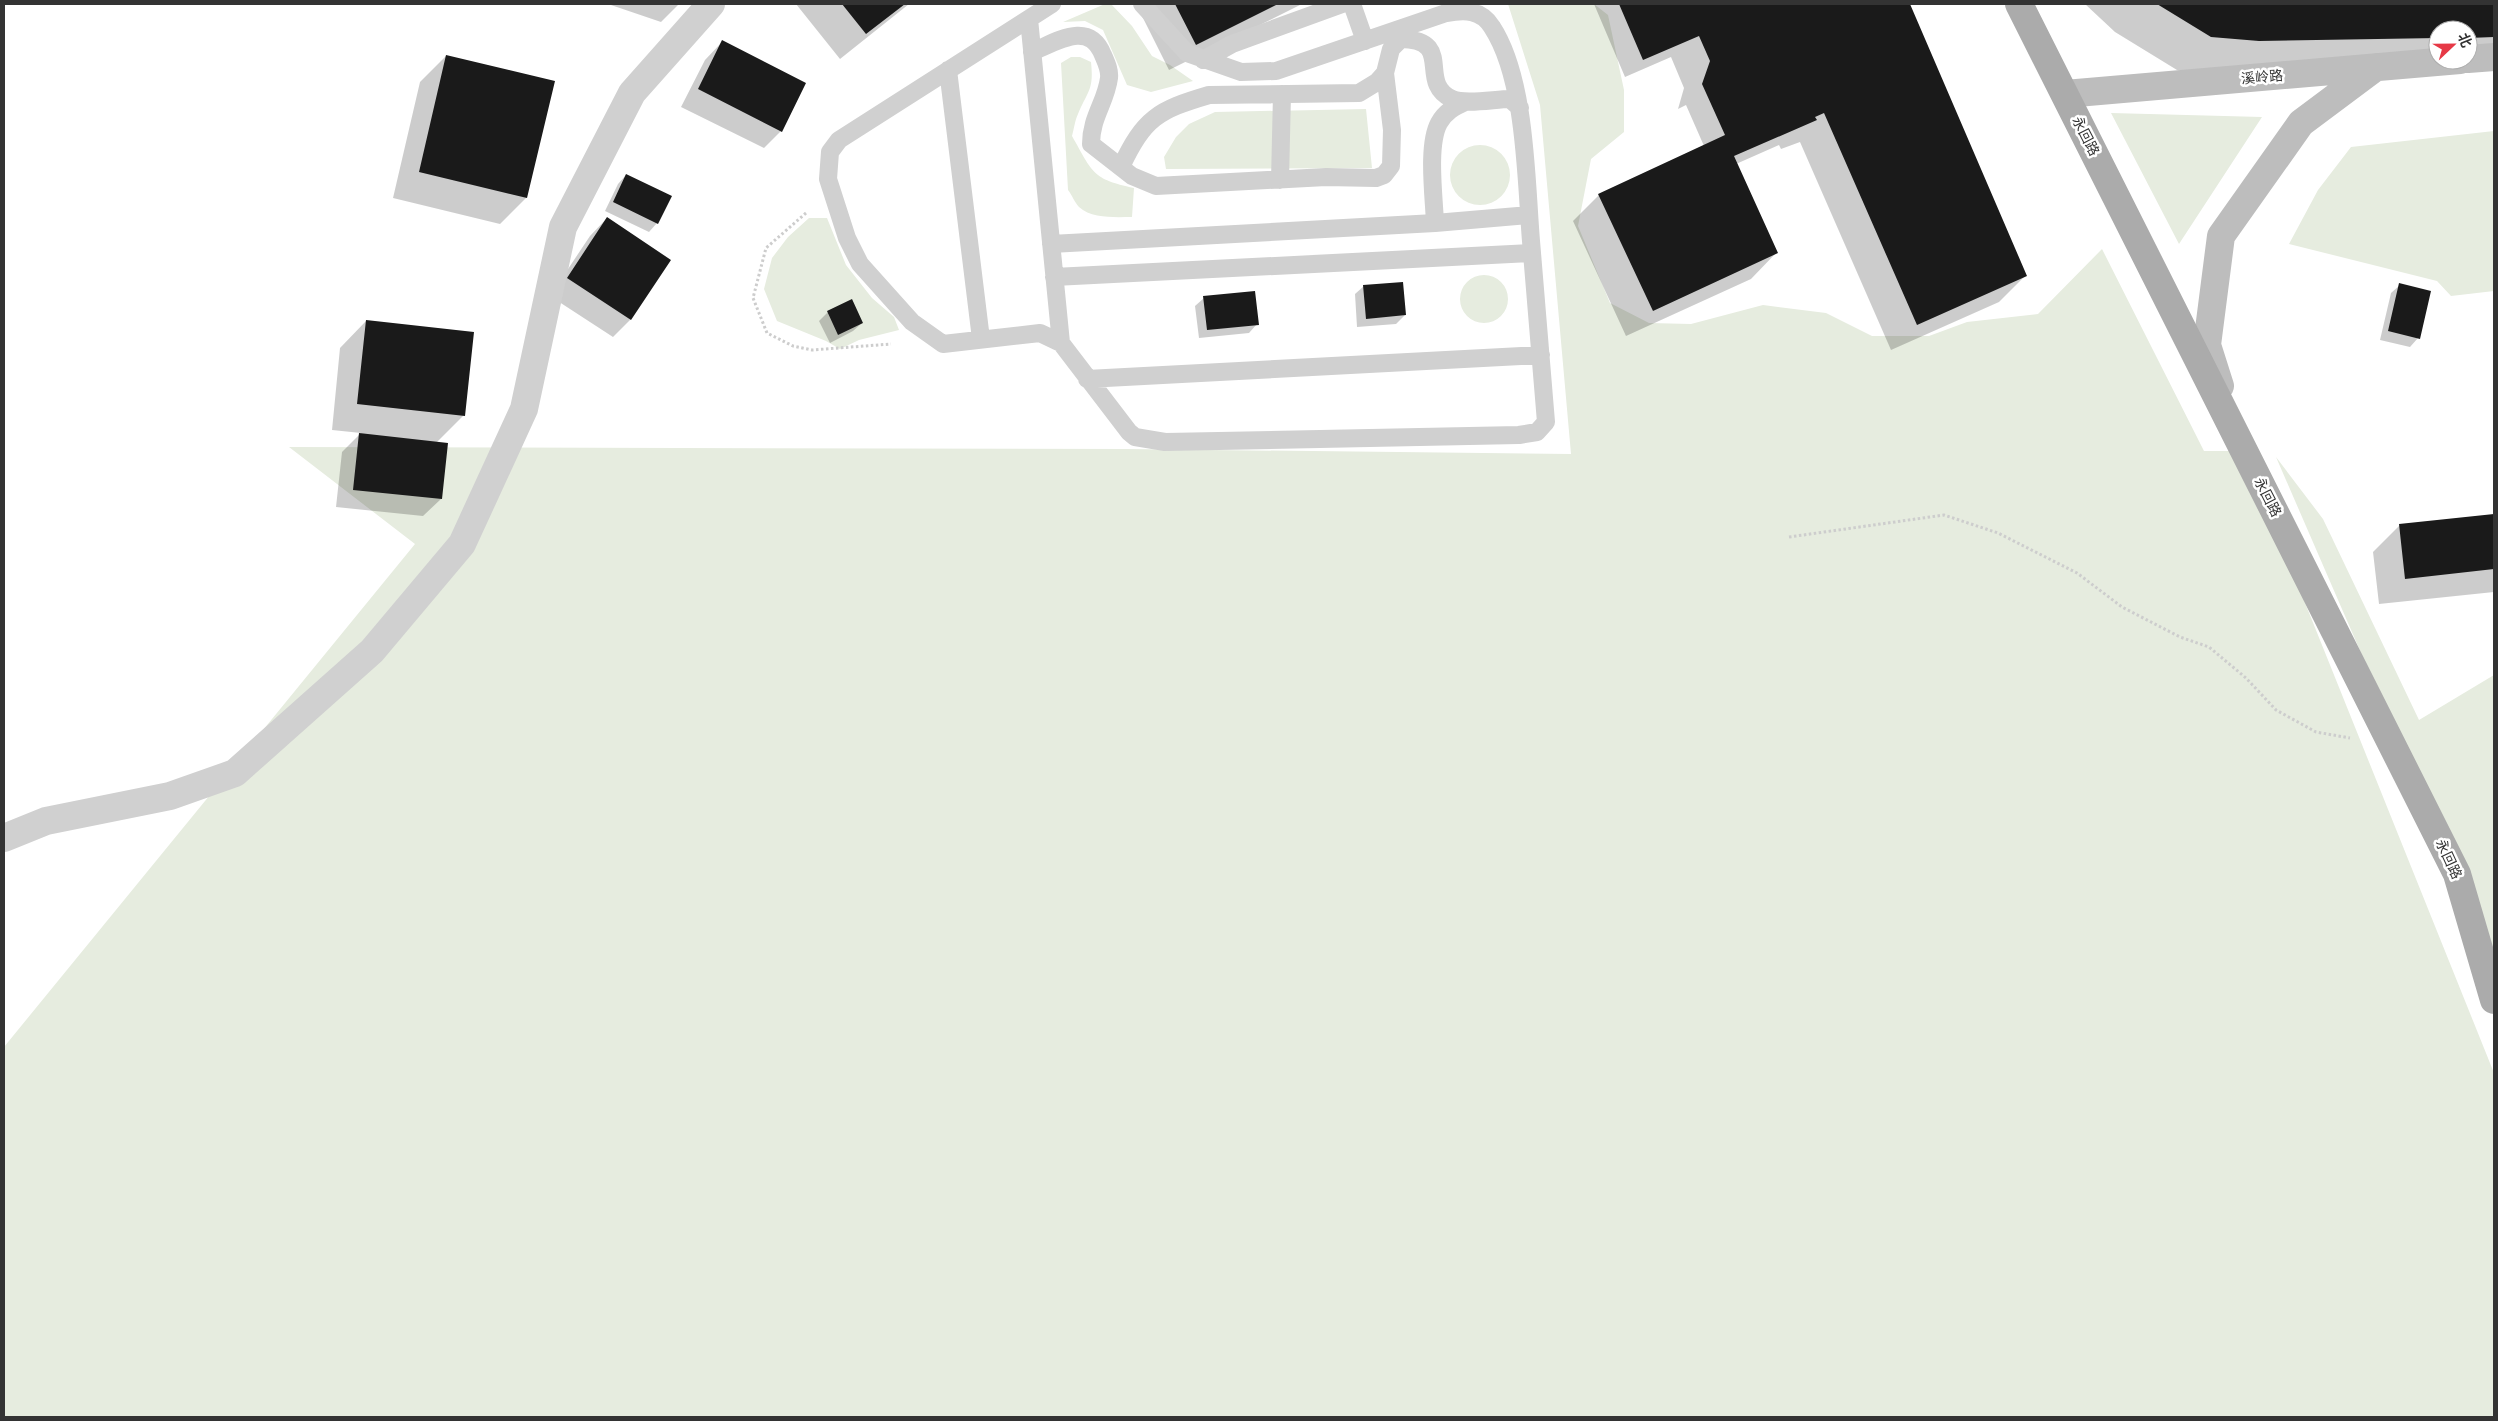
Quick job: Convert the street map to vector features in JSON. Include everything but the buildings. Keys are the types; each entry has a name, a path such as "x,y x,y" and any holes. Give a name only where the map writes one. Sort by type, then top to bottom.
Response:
{"main road":[{"name":"永回路","path":"2019,4 2457,874 2494,1000"}],"street":[{"path":"4,838 46,821 170,796 235,773 378,643 462,544 524,409 563,227 632,93 711,4"},
{"path":"2478,58 2494,57"},
{"name":"溪岭路","path":"2065,94 2428,63"},
{"path":"2231,426 2208,345 2221,236 2301,123 2376,67"}],"lane":[{"path":"1052,4 839,140 830,152 828,180 847,238 860,264 912,322 943,344 1040,333 1061,344 1135,438 1165,442 1519,435 1537,432 1546,422 1520,108 1502,45 1492,26 1478,13 1467,10 1446,12 1276,71 1241,72 1186,53 1142,4"},
{"path":"1203,60 1232,44 1342,4"},
{"path":"1352,4 1365,40"},
{"path":"1029,19 1061,344"},
{"path":"1032,52 1068,37 1084,35 1098,42 1108,67 1109,77 1091,128 1091,144 1121,168 1145,183 1156,186 1326,177 1376,178 1384,175 1392,166 1392,130 1385,73 1391,49 1401,39 1419,39 1428,45 1432,55 1434,74 1441,91 1452,99 1465,102 1510,99 1520,108"},
{"path":"948,70 981,340"},
{"path":"1121,168 1135,137 1152,120 1168,109 1209,95 1359,93 1377,82 1385,73"},
{"path":"1280,180 1282,94"},
{"path":"1435,223 1433,147 1438,124 1451,108 1465,102"},
{"path":"1051,244 1435,223 1529,215"},
{"path":"1054,278 1532,253"},
{"path":"1087,379 1541,355"}],"path":[{"path":"831,187 815,207 766,248 753,298 767,333 793,346 812,350 874,347 914,341 943,344"},
{"path":"1789,537 1944,515 1989,530 2077,573 2122,607 2180,637 2209,647 2246,678 2276,710 2316,732 2348,738 2389,739"}],"shaded area":[{"path":"1105,4 1111,4 1132,26 1152,56 1170,65 1193,81 1151,92 1127,85 1103,30 1085,21 1063,22"},
{"path":"1508,4 1594,4 1608,15 1624,90 1624,132 1591,159 1578,226 1610,303 1649,323 1691,324 1763,305 1826,313 1872,336 1929,336 1967,322 2038,314 2102,249 2204,451 2244,451 2494,1073 2494,1417 4,1417 4,1047 415,544 289,447 1126,449 1571,454 1540,105"},
{"path":"1071,57 1080,57 1091,62 1092,71 1091,84 1077,116 1072,136 1095,172 1110,181 1134,188 1132,217 1091,214 1079,207 1068,190 1061,63"},
{"path":"1366,109 1372,168 1166,169 1164,157 1176,137 1189,124 1215,112"},
{"path":"2111,113 2262,117 2179,244"},
{"path":"2494,131 2494,291 2451,296 2437,281 2289,244 2318,190 2351,147"},
{"path":"1480,145 1497,150 1505,158 1510,175 1505,192 1497,200 1480,205 1463,200 1455,192 1450,175 1455,158 1463,150"},
{"path":"809,218 827,218 846,265 872,298 894,317 899,330 859,340 840,349 826,341 777,321 764,289 772,258 788,237"},
{"path":"1484,275 1493,277 1501,282 1506,290 1508,299 1506,308 1501,316 1493,321 1484,323 1475,321 1467,316 1462,308 1460,299 1462,290 1467,282 1475,277"},
{"path":"2276,457 2323,519 2419,720 2494,675 2494,1000 2457,874"}]}
